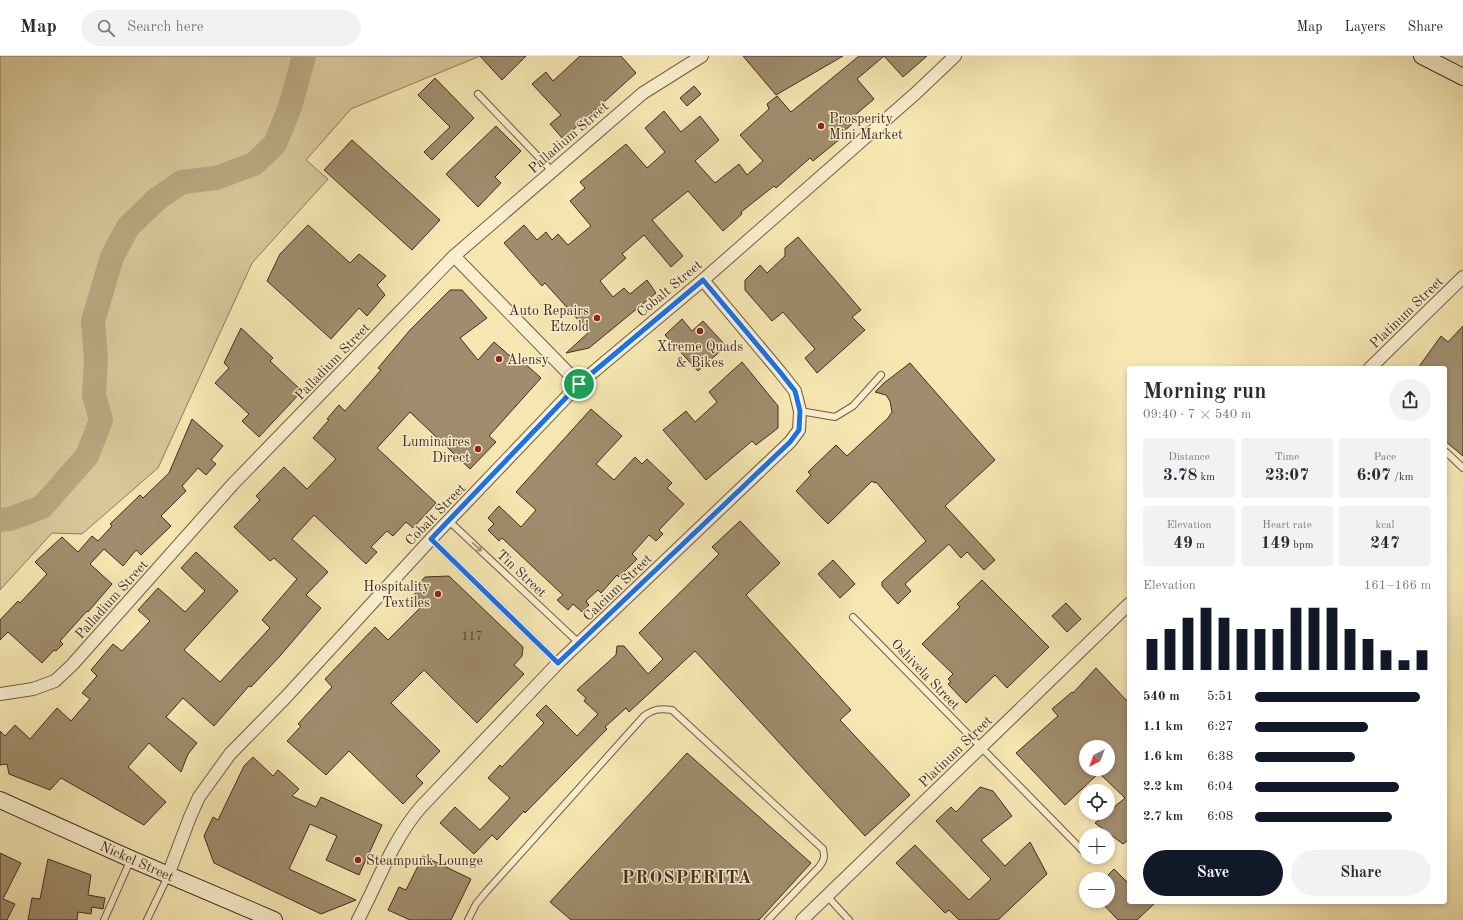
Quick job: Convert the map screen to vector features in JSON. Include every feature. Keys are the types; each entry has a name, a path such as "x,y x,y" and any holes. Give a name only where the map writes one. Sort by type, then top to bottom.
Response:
{"street":[{"name":"Palladium Street","path":"0,694 33,689 55,681 72,665 233,484 454,256 643,93 702,56"},
{"name":"Cobalt Street","path":"168,875 199,797 230,754 286,697 431,539 579,384 703,280 916,93 955,56"},
{"path":"1422,56 1463,77"},
{"path":"454,256 579,384"},
{"name":"Platinum Street","path":"1372,366 1463,277"},
{"name":"Calcium Street","path":"358,920 409,820 558,663 790,442 799,430 800,411 795,391 703,280"},
{"name":"Platinum Street","path":"802,920 1127,606"},
{"name":"Nickel Street","path":"0,800 249,912 274,920"}],"lane":[{"path":"478,94 552,171"},
{"path":"800,411 835,417 853,406 881,375"},
{"path":"1447,453 1463,468"},
{"name":"Tin Street","path":"449,520 579,643"},
{"path":"431,539 558,663"},
{"name":"Oshivela Street","path":"853,617 1079,847"},
{"path":"476,920 469,918 476,904 486,892 639,722 653,710 662,708 672,710 823,849 825,856 823,862 768,920"},
{"path":"104,920 131,859"},
{"path":"147,920 168,875"},
{"path":"827,896 849,920"}],"shaded area":[{"path":"0,56 480,56 351,109 306,160 328,179 252,263 158,468 82,534 52,533 0,590"}],"building":[{"path":"480,56 526,56 502,80"},
{"path":"580,56 621,56 636,73 563,139 550,124 561,115 532,84 546,72 553,81"},
{"path":"743,56 843,56 776,95"},
{"path":"859,56 884,56 857,79 874,99 854,116 857,120 838,136 840,139 813,161 810,158 776,188 774,186 741,212 742,214 723,231 688,191 652,220 683,256 671,267 644,235 622,254 626,258 600,281 613,297 624,288 630,294 647,280 656,293 589,348 566,353 589,332 545,283 542,286 504,243 524,225 537,240 546,232 552,240 558,234 568,245 591,226 570,201 585,188 580,182 626,144 647,168 665,152 645,128 664,111 681,132 700,116 719,140 695,161 715,183 739,164 747,175 763,161 740,135 769,109 767,104 777,96 791,112"},
{"path":"884,56 927,56 903,77"},
{"path":"435,78 474,118 432,160 424,152 450,127 418,95"},
{"path":"694,86 701,94 687,106 680,98"},
{"path":"496,126 521,151 495,177 501,183 478,207 446,174"},
{"path":"352,140 440,220 412,250 324,170"},
{"path":"308,225 350,263 359,254 386,276 377,285 385,295 367,316 359,308 331,339 267,281 280,254"},
{"path":"798,237 861,310 852,317 865,330 817,373 805,358 815,349 783,312 772,321 745,290 745,280 760,265 767,273 785,256 785,248"},
{"path":"450,290 462,290 487,318 460,338 478,360 494,342 518,363 521,360 541,378 489,436 496,442 470,469 410,412 377,448 436,503 413,528 406,522 393,536 387,531 371,547 377,552 366,564 314,515 292,539 328,572 306,595 321,608 280,656 251,687 249,686 214,726 183,698 166,717 197,743 188,754 181,772 149,743 128,767 166,802 144,825 61,778 50,790 9,774 7,764 0,765 0,731 5,736 15,725 30,739 57,708 71,721 90,699 82,693 97,676 91,670 113,644 122,651 150,621 138,610 158,588 185,612 205,591 181,568 196,552 238,591 184,650 220,682 270,628 262,620 297,579 274,558 270,561 234,527 260,500 256,496 284,467 307,489 336,459 313,438 329,420 327,419 339,405 345,411 381,370 378,368 410,330"},
{"path":"682,319 692,331 703,321 726,346 698,371 665,335"},
{"path":"1463,326 1463,456 1447,443 1447,366 1419,366 1441,336 1448,342"},
{"path":"241,328 273,358 270,361 302,391 259,437 242,421 249,414 215,383 229,368 224,363"},
{"path":"742,362 778,406 778,428 756,445 752,441 706,480 663,430 686,411 695,422 717,402 709,392"},
{"path":"910,363 995,460 945,506 995,560 984,570 967,552 961,558 949,544 905,584 911,591 898,604 882,586 882,582 926,541 876,482 874,483 872,481 828,524 796,491 811,475 808,472 836,445 847,456 888,418 892,412 890,401 886,395 875,392"},
{"path":"591,409 622,436 596,464 614,480 635,457 642,464 647,459 672,483 667,488 684,504 659,530 663,534 656,541 649,535 632,554 637,559 619,577 617,575 601,593 598,590 586,601 589,605 582,612 573,604 568,610 557,600 563,595 502,538 499,541 488,530 494,524 488,518 499,506 521,527 536,510 516,492"},
{"path":"192,419 223,446 211,460 216,464 206,475 198,468 182,486 186,491 161,516 171,526 141,555 136,550 123,566 104,549 90,564 112,584 60,641 63,644 56,651 54,650 42,663 8,632 0,640 0,620 18,601 20,603 47,574 35,562 62,537 78,552 92,536 98,541 112,526 110,524 140,495 143,498 169,473"},
{"path":"740,521 780,563 746,595 851,710 840,720 910,795 865,836 695,651 629,712 626,708 605,727 607,729 525,813 524,811 497,840 492,835 474,854 440,823 455,807 480,830 510,798 488,778 500,765 502,767 544,723 536,715 546,705 577,736 598,714 584,701 586,698 577,690 616,655 617,646 624,646 648,674 663,659 639,633 719,554 712,547"},
{"path":"833,560 855,584 840,598 818,574"},
{"path":"449,576 523,647 522,656 514,665 524,674 477,723 424,670 391,703 440,751 416,776 423,783 403,804 349,751 326,775 287,741 301,726 298,724 332,687 325,679 375,627 388,640 421,607 411,598 422,586 419,583 425,577"},
{"path":"982,580 1049,647 1007,688 995,675 966,703 948,684 951,682 948,679 953,674 922,644 960,607 957,604"},
{"path":"1066,603 1081,619 1067,632 1052,616"},
{"path":"1096,668 1127,701 1127,841 1123,844 1115,838 1115,828 1102,828 1095,823 1099,820 1115,820 1115,806 1125,798 1115,788 1115,784 1110,784 1102,776 1115,776 1115,740 1079,740 1079,776 1096,776 1087,784 1079,784 1079,792 1065,805 1016,753 1058,716 1052,709 1072,692 1073,693"},
{"path":"687,753 811,863 759,920 571,920 550,902"},
{"path":"253,757 273,776 278,770 299,789 292,796 316,807 321,797 382,825 359,875 326,860 337,836 310,824 289,869 356,900 321,914 214,863 204,836 213,817 218,820 244,766"},
{"path":"980,787 993,791 1012,816 981,840 1005,866 1030,842 1047,874 998,920 959,920 949,910 945,913 896,863 915,845 969,900 991,879 936,821 951,807 956,812"},
{"path":"0,853 21,863 3,899 15,904 7,920 0,920"},
{"path":"423,856 471,879 451,920 410,920 388,910 399,887 406,890"},
{"path":"48,859 91,875 88,895 105,898 103,909 92,907 91,914 78,912 77,920 28,920 32,898 40,899"},
{"path":"1114,869 1127,882 1127,904 1154,904 1137,920 1118,920 1107,908 1115,908 1115,872 1111,872"}],"waterway":[{"path":"0,520 10,519 42,507 87,456 101,420 94,395 96,359 93,321 112,257 128,227 157,199 182,182 216,178 254,164 275,144 290,107 304,56"}],"place":[{"name":"Prosperity Mini Market","path":"821,126"},
{"name":"Auto Repairs Etzold","path":"597,318"},
{"name":"Xtreme Quads & Bikes","path":"700,331"},
{"name":"Alensy","path":"499,359"},
{"name":"Luminaires Direct","path":"478,449"},
{"name":"Hospitality Textiles","path":"438,594"},
{"name":"Steampunk Lounge","path":"358,860"}],"district":[{"name":"PROSPERITA","path":"687,877"}],"route":[{"path":"703,280 795,391 800,411 799,430 790,442 558,663 431,539 579,384 703,280"}]}
